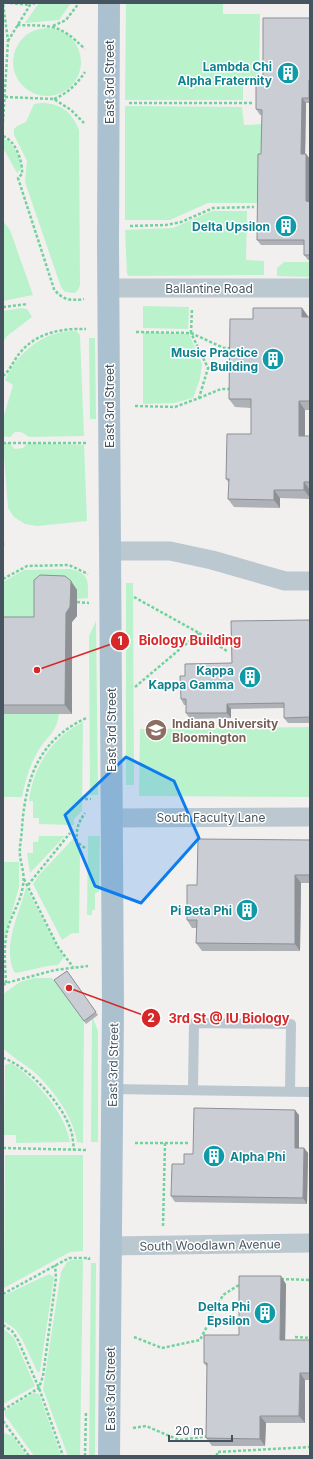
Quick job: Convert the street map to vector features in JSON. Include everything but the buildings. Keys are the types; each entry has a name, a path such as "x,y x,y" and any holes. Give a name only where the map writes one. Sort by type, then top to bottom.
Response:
{"main road":[{"name":"East 3rd Street","path":"109,3 112,818 112,1089 109,1456"}],"street":[{"name":"Ballantine Road","path":"109,288 310,288"},
{"path":"111,551 170,551 212,560 285,581 310,581"},
{"name":"South Faculty Lane","path":"112,818 310,817"},
{"name":"South Woodlawn Avenue","path":"111,1246 310,1243"}],"lane":[{"path":"193,1089 194,1023 291,1024 290,1091"},
{"path":"112,1089 193,1089 310,1092"}],"path":[{"path":"3,3 8,41 3,122"},
{"path":"10,3 30,6"},
{"path":"8,41 30,6 35,3"},
{"path":"53,26 66,20 79,3"},
{"path":"17,25 53,26 69,34 85,49"},
{"path":"5,97 54,99 64,95 74,87 85,72"},
{"path":"54,99 71,110 84,123"},
{"path":"123,103 252,103"},
{"path":"3,136 13,145 20,157 23,166 22,174 18,178 54,289 61,296 71,301 84,299"},
{"path":"124,226 166,226 180,222 213,208 254,207"},
{"path":"3,307 28,304"},
{"path":"192,306 191,333 208,368 199,398"},
{"path":"3,376 20,352 42,336 62,329 86,329"},
{"path":"136,332 191,333 224,348 236,348"},
{"path":"208,368 236,369"},
{"path":"135,406 175,407 222,389 235,389"},
{"path":"3,443 88,443"},
{"path":"3,580 27,566 69,565 89,574"},
{"path":"134,597 199,633 227,651"},
{"path":"77,602 90,603"},
{"path":"135,687 199,633"},
{"path":"73,968 58,947 24,878 20,855 28,783 40,758 58,736 69,726 86,718"},
{"path":"85,813 78,823 76,834 77,842 85,848"},
{"path":"28,885 70,833"},
{"path":"24,878 19,905 8,928 5,949 4,984 55,970 88,966"},
{"path":"3,1058 19,1065 27,1071 48,1093 70,1128 74,1150"},
{"path":"135,1143 190,1143"},
{"path":"163,1231 165,1143"},
{"path":"3,1148 88,1150"},
{"path":"3,1294 69,1258 88,1258"},
{"path":"3,1410 39,1388 43,1376 56,1278 55,1265"},
{"path":"279,1280 310,1280"},
{"path":"134,1337 162,1348 200,1340 222,1295 235,1286 247,1281"},
{"path":"3,1325 12,1331 18,1340 39,1388 63,1456"},
{"path":"295,1337 310,1338"},
{"path":"3,1420 29,1456"},
{"path":"133,1428 146,1426 179,1440 209,1436"},
{"path":"217,1456 217,1452 310,1447"}],"highlighted area":[{"path":"126,757 174,781 199,838 141,903 95,886 65,815"}],"green space":[{"path":"39,3 71,3 59,20 25,23"},
{"path":"126,3 223,3 223,14 260,14 259,85 243,85 243,100 125,100"},
{"path":"47,28 60,31 71,38 78,49 81,62 78,75 71,86 60,93 47,96 34,93 23,86 16,75 13,62 16,49 23,38 34,31"},
{"path":"48,103 65,110 73,118 79,130 80,285 75,293 65,292 61,287 25,182 27,161 14,135 14,129 26,122 34,104"},
{"path":"125,106 242,107 244,125 264,124 264,135 306,136 304,159 259,203 208,203 170,220 125,220"},
{"path":"3,140 8,140 19,156 21,169 17,173 3,148"},
{"path":"212,211 247,211 246,260 264,261 264,275 129,276 127,274 125,230 173,228"},
{"path":"3,221 10,230 33,295 3,301"},
{"path":"284,262 310,262 310,277 277,276 277,268"},
{"path":"143,306 189,307 188,329 143,328"},
{"path":"21,308 27,309 32,317 7,336 3,342 3,311"},
{"path":"76,331 80,335 84,436 29,437 21,432 15,432 10,437 3,436 3,419 13,385 5,380 10,370 25,352 43,339 53,334"},
{"path":"143,332 189,334 202,364 200,379 193,398 174,403 143,404"},
{"path":"89,338 95,338 96,419 90,419"},
{"path":"3,443 9,443 15,449 23,448 28,443 84,445 87,521 37,526 25,524 14,517 8,508"},
{"path":"70,569 81,573 88,582 88,598 77,599 77,590 41,616 3,626 3,582 24,570"},
{"path":"126,583 133,583 134,785 126,785"},
{"path":"96,621 98,795 90,795 89,636"},
{"path":"3,714 59,714 56,727 40,747 34,758 22,797 3,797"},
{"path":"83,722 82,811 74,819 74,825 39,824 39,818 33,818 33,801 29,801 35,776 46,754 53,745 72,728"},
{"path":"310,727 310,797 139,796 140,729"},
{"path":"39,836 65,836 30,873 27,853 33,853 33,842 38,842"},
{"path":"88,836 100,836 99,892 95,893 95,910 92,910 92,915 87,915"},
{"path":"74,838 74,842 80,850 79,933 72,933 62,940 33,884 39,875"},
{"path":"3,862 19,862 19,887 3,944"},
{"path":"26,887 56,945 64,957 58,965 16,973 14,972 11,961 11,939"},
{"path":"34,978 52,978 84,1021 83,1143 77,1142 71,1122 61,1103 54,1094 33,1071 3,1048 3,994 20,982"},
{"path":"92,1016 98,1031 98,1142 91,1142"},
{"path":"11,1063 39,1087 56,1108 67,1131 70,1142 16,1143 16,1135 4,1135 5,1065"},
{"path":"5,1155 83,1155 83,1251 70,1252 4,1288"},
{"path":"71,1260 83,1260 80,1456 68,1456 43,1389 61,1272 67,1262"},
{"path":"91,1263 96,1263 95,1456 89,1456"},
{"path":"49,1274 54,1277 40,1371 38,1373 22,1339 15,1329 3,1321 3,1296"},
{"path":"3,1328 14,1338 35,1386 3,1404"},
{"path":"34,1393 39,1394 61,1456 34,1456 5,1415 5,1411"},
{"path":"4,1433 12,1436 27,1456 4,1456"}],"place":[{"name":"Lambda Chi Alpha Fraternity","path":"288,73"},
{"name":"Delta Upsilon","path":"286,226"},
{"name":"Music Practice Building","path":"273,359"},
{"name":"Biology Building","path":"37,670"},
{"name":"Kappa Kappa Gamma","path":"250,677"},
{"name":"Indiana University Bloomington","path":"156,730"},
{"name":"Pi Beta Phi","path":"247,910"},
{"name":"3rd St @ IU Biology","path":"69,988"},
{"name":"Alpha Phi","path":"214,1156"},
{"name":"Delta Phi Epsilon","path":"265,1313"}]}
